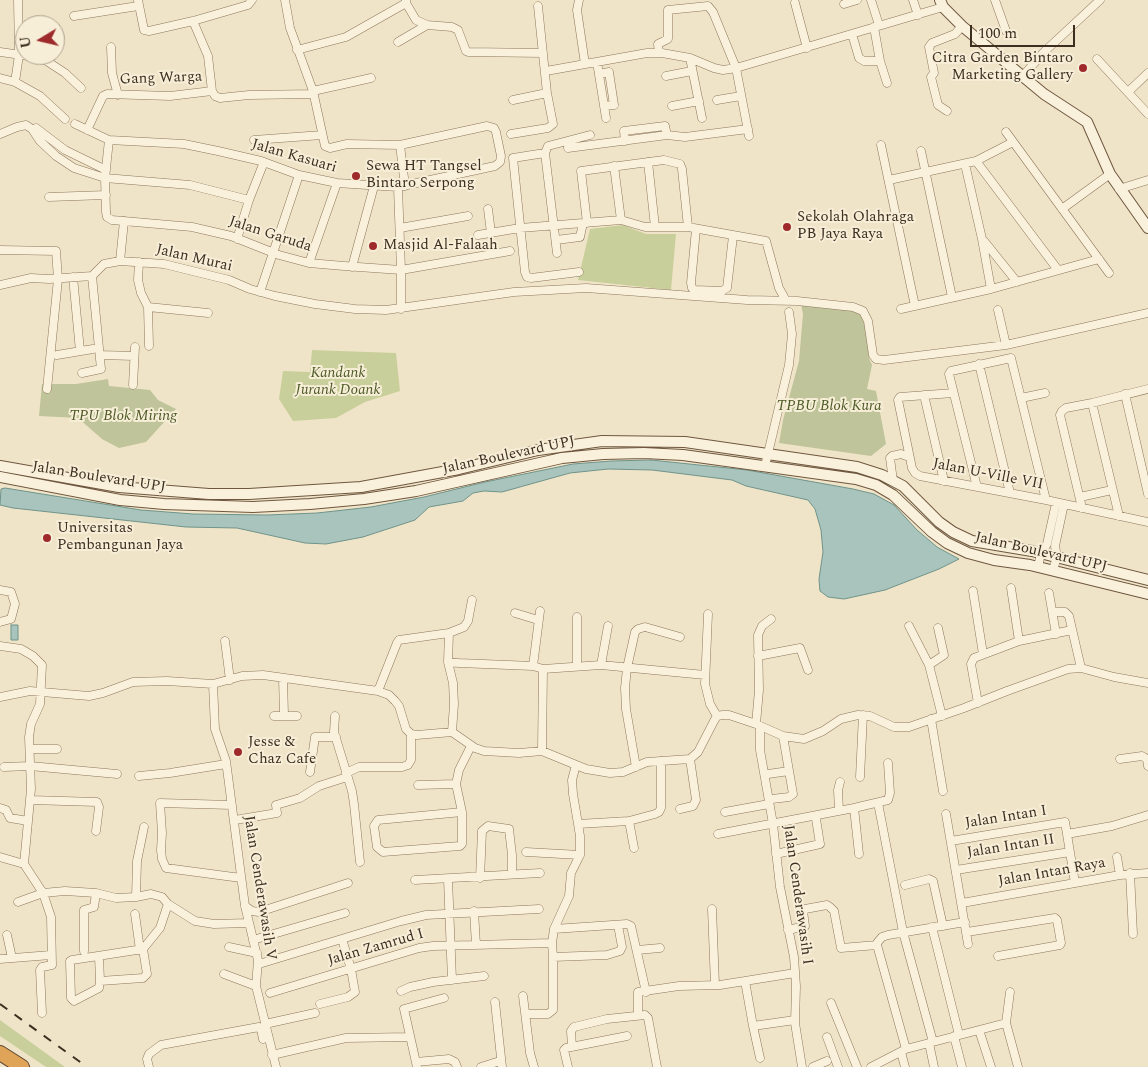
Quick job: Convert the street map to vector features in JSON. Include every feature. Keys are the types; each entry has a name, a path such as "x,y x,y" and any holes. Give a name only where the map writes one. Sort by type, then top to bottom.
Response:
{"highway":[{"path":"0,1053 22,1067"}],"street":[{"path":"18,0 18,15"},
{"path":"74,16 138,3 144,30 149,30 193,21 248,5 252,0"},
{"path":"286,0 290,28 313,93 325,146 330,148 347,144 400,145 402,187 400,228 401,309"},
{"path":"579,0 577,10 585,64"},
{"path":"844,4 857,0"},
{"path":"871,0 877,26 880,61 887,83"},
{"path":"914,0 918,15"},
{"path":"995,0 1006,31"},
{"path":"1022,77 1044,52 1100,0"},
{"path":"297,50 346,37 406,2 416,20 427,25 452,27 458,30 468,52 543,53"},
{"path":"795,3 807,48"},
{"path":"546,71 647,54 690,58 723,70 736,68 918,15 942,3 962,26 1022,77 1087,122 1119,190 1147,224"},
{"path":"511,134 553,124 547,93 538,6"},
{"path":"568,148 667,136 685,137 749,133 736,68 713,12 708,6 668,10 668,39 658,44 659,54"},
{"path":"193,21 208,56 212,91"},
{"path":"398,42 427,25"},
{"path":"947,111 938,105 931,77 934,73 929,47 932,43 955,34 962,26"},
{"path":"852,34 859,58 864,61 880,61"},
{"path":"111,46 112,73 118,94"},
{"path":"0,52 15,54"},
{"path":"690,58 702,118"},
{"path":"1097,59 1148,114"},
{"path":"597,62 599,74 609,72 614,105 604,106 606,118"},
{"path":"15,82 18,65"},
{"path":"53,65 65,73 81,88"},
{"path":"666,76 692,71"},
{"path":"1128,92 1148,73"},
{"path":"0,78 15,82 40,96 65,119"},
{"name":"Gang Warga","path":"87,130 103,96 110,94 170,96 212,91 215,96 220,98 313,93 371,78"},
{"path":"513,100 547,93"},
{"path":"717,100 742,96"},
{"path":"672,106 699,101"},
{"name":"Jalan Kasuari","path":"75,124 109,140 184,144 264,162 299,175 337,183 374,186 402,187 495,166 500,162 501,156 496,132 494,128 487,126 400,145"},
{"path":"0,134 26,125 32,129 45,146 74,168 190,185 249,200"},
{"path":"36,128 65,150 106,174"},
{"path":"1006,132 1109,273"},
{"path":"254,140 322,135"},
{"path":"557,253 545,152 548,146 590,135"},
{"path":"49,198 106,195 109,140"},
{"path":"889,180 976,161 1013,142"},
{"path":"882,145 914,306"},
{"path":"921,150 952,297"},
{"path":"545,152 513,158 525,272 531,278 579,272"},
{"path":"556,240 580,237 585,223 582,171 664,160 680,164 682,169 692,228 692,288 695,290 722,291 727,288 732,236"},
{"path":"976,161 1058,270"},
{"path":"237,239 249,200 264,162"},
{"path":"648,162 655,227"},
{"path":"965,164 991,289"},
{"path":"614,166 621,220"},
{"path":"1062,209 1110,174"},
{"path":"260,292 299,175"},
{"path":"1119,190 1148,180"},
{"path":"309,263 337,183"},
{"path":"352,267 374,186"},
{"name":"Jalan Garuda","path":"106,195 106,212 112,220 192,227 237,239 273,253 309,263 401,270 510,251"},
{"path":"488,209 491,233"},
{"path":"400,228 468,216"},
{"path":"478,234 520,228 621,220 645,227 692,228 766,241 779,288 784,296"},
{"path":"0,285 22,279 58,279 92,276 104,264 120,261 124,221"},
{"path":"982,239 1017,282"},
{"path":"0,250 56,251 58,279 47,389"},
{"path":"901,309 991,289 1099,259"},
{"name":"Jalan Murai","path":"120,261 164,264 192,270 228,280 260,292 315,304 378,310 401,309 514,292 586,288 859,308 865,313 868,320 873,355 879,360 1006,346 1148,313"},
{"path":"139,262 138,280 141,293 148,307 149,346"},
{"path":"82,373 101,370 92,276"},
{"path":"73,277 80,351"},
{"path":"148,307 208,313"},
{"path":"998,310 1006,346"},
{"path":"765,466 790,365 792,334 789,312"},
{"path":"133,385 135,347"},
{"path":"57,355 93,349"},
{"path":"100,355 134,356"},
{"path":"977,487 949,374 951,371 1011,358 1046,500"},
{"path":"979,364 1010,493"},
{"path":"1082,508 1060,415 1062,411 1066,408 1148,389"},
{"path":"910,457 898,400 900,398 953,393"},
{"path":"1021,398 1045,393"},
{"path":"1125,394 1148,494"},
{"path":"924,395 944,481"},
{"path":"1092,403 1119,516"},
{"name":"Jalan Boulevard UPJ","path":"0,466 119,487 209,494 249,494 361,487 459,470 538,450 602,441 685,442 857,467 882,475 903,486 938,522 972,541 1057,557 1148,580"},
{"name":"Jalan Boulevard UPJ","path":"0,477 120,500 164,504 253,507 346,501 416,491 545,462 604,454 644,453 683,455 856,479 876,485 894,495 932,532 947,543 968,553 994,560 1038,566 1148,594"},
{"path":"893,480 890,458 901,454 910,457"},
{"name":"Jalan U-Ville VII","path":"910,457 912,468 920,476 1148,522"},
{"path":"1080,497 1112,490"},
{"path":"1038,566 1041,554 1051,545 1060,503"},
{"path":"1051,545 1057,557 1053,570"},
{"path":"1010,588 1019,641"},
{"path":"0,590 11,592 15,604 11,619 0,622"},
{"path":"973,591 983,654"},
{"path":"1049,593 1056,634"},
{"path":"378,690 399,640 449,633 464,627 468,621 472,600"},
{"path":"533,666 540,611"},
{"path":"1053,612 1065,612 1068,614 1081,668"},
{"path":"515,613 538,620"},
{"path":"708,614 705,675 708,698 717,716"},
{"path":"577,617 577,666"},
{"name":"Jalan Cenderawasih I","path":"771,619 762,626 758,635 758,726 760,750 770,802 780,887 794,957 795,1020 802,1067"},
{"path":"601,664 608,626"},
{"path":"909,626 929,665 942,716"},
{"path":"636,768 626,709 625,688 627,668 636,632 642,627 680,637"},
{"path":"929,665 944,655 938,628"},
{"path":"978,703 971,664 974,658 1019,641 1072,630"},
{"path":"449,633 448,662 453,683 454,704 452,732"},
{"path":"225,641 230,680"},
{"path":"0,646 21,649 33,656 42,666 40,704 31,724 30,800 24,864 43,894 52,917 51,966 42,967 40,970 42,1013"},
{"path":"758,656 800,648 808,670"},
{"path":"448,662 543,668 601,664 705,675"},
{"path":"542,751 543,668"},
{"path":"717,716 729,715 782,736 804,739 818,734 846,717 863,715 899,728 909,727 978,703 1054,673 1081,668 1114,677 1148,682"},
{"path":"0,697 30,691 89,696 133,682 167,681 213,684 242,676 263,675 378,690 389,695 395,701 399,706 406,729 411,734 417,736 452,732 471,746 484,751 542,751 586,769 610,773 623,772 647,762 690,759 698,752 717,716"},
{"path":"283,678 284,716"},
{"name":"Jalan Cenderawasih V","path":"213,684 215,729 223,748 226,764 248,923 259,964 256,986 276,1067"},
{"path":"860,776 863,715"},
{"path":"274,716 297,716"},
{"path":"335,716 336,737 354,804 360,862"},
{"path":"931,719 943,791"},
{"path":"234,820 277,814 276,805 300,798 319,786 359,768 402,767 408,765 411,760 411,734"},
{"path":"724,812 792,795 782,736"},
{"path":"310,772 315,737 336,737"},
{"path":"462,812 378,820 374,826 378,847 383,852 460,846 462,844 462,812 456,784 458,770 471,746"},
{"path":"30,748 57,749"},
{"path":"1120,759 1146,757 1148,766"},
{"path":"680,810 692,806 696,800 690,759"},
{"path":"578,824 629,821 659,812 661,808 660,761"},
{"path":"718,834 888,800 890,796 888,762"},
{"path":"139,776 226,764"},
{"path":"526,1014 548,1014 553,1010 552,943 554,929 568,902 571,874 580,855 580,836 572,794 572,780 576,764"},
{"path":"4,767 30,766 117,774"},
{"path":"768,774 789,771"},
{"path":"839,811 838,790 840,782"},
{"path":"418,784 456,784"},
{"path":"30,800 97,802 99,807 96,831"},
{"path":"232,806 160,803 162,833 160,850 166,868 241,878"},
{"path":"878,803 903,932 931,1043 934,1067"},
{"path":"0,808 6,810 10,818 28,821"},
{"path":"854,808 859,854"},
{"path":"946,814 968,944"},
{"path":"1075,883 1067,834 1112,826 1148,815"},
{"path":"776,854 820,844 816,820"},
{"path":"629,821 634,848"},
{"name":"Jalan Intan I","path":"951,840 1064,822 1067,834"},
{"path":"480,878 482,831 488,826 508,829 512,855 512,874"},
{"path":"136,897 137,861 144,827"},
{"path":"526,852 580,855"},
{"name":"Jalan Intan II","path":"956,870 1070,852"},
{"path":"0,857 24,864"},
{"path":"1117,857 1120,875"},
{"path":"415,880 480,878 540,873"},
{"path":"1130,873 1133,934"},
{"name":"Jalan Intan Raya","path":"962,903 1130,873 1148,873"},
{"path":"448,879 452,980"},
{"path":"905,885 929,879 933,881 943,926"},
{"path":"246,906 252,911 259,912 348,883"},
{"path":"18,902 43,894 65,890 96,893 116,898 151,894 162,897 168,904 195,921 204,923 248,923"},
{"path":"84,951 84,910 94,907 96,893"},
{"path":"99,956 99,988 74,1001 71,998 70,961 74,959 141,949 153,939 160,928 168,904"},
{"path":"788,930 805,926 803,911 806,909 829,906 834,911 841,948 877,944 882,937 965,922"},
{"path":"259,964 426,915 450,912 539,909"},
{"path":"712,909 715,985"},
{"path":"474,912 476,945"},
{"path":"253,940 345,913"},
{"path":"100,981 143,978 147,974 135,914"},
{"path":"967,932 1054,918 1058,922 1061,943 1058,946 998,956"},
{"path":"554,929 627,924 632,926 646,992"},
{"path":"553,957 607,955 620,951 622,947 618,925"},
{"path":"932,928 957,1036 962,1067"},
{"path":"7,935 12,958"},
{"path":"320,1004 354,994 356,990 342,939"},
{"name":"Jalan Zamrud I","path":"270,993 419,948 552,943"},
{"path":"877,944 903,1050 905,1067"},
{"path":"230,947 257,953"},
{"path":"637,950 660,948"},
{"path":"0,960 52,955"},
{"path":"638,1015 637,993 679,986 715,985 795,973"},
{"path":"224,974 256,986"},
{"path":"401,991 433,982 484,976"},
{"path":"745,981 760,1058"},
{"path":"1010,992 1006,1023 1018,1067"},
{"path":"523,996 530,1053 534,1067"},
{"path":"444,998 404,1009 409,1037 416,1065 449,1059 455,1062 457,1067"},
{"path":"481,1067 501,1064 495,1002"},
{"path":"831,1003 857,1067"},
{"path":"265,1024 315,1013"},
{"path":"568,1067 568,1049 571,1031 574,1027 607,1019 638,1015 645,1015 648,1018 656,1066 647,1067"},
{"path":"753,1026 795,1020"},
{"path":"875,1066 903,1050 1006,1023"},
{"path":"149,1067 147,1059 149,1054 161,1045 259,1028 270,1067"},
{"path":"979,1030 991,1067"},
{"path":"568,1049 627,1036"},
{"path":"272,1054 346,1038 409,1037"},
{"path":"827,1037 838,1067"},
{"path":"813,1067 827,1061"}],"green space":[{"path":"623,225 646,234 676,234 671,290 578,280 590,229"},
{"name":"TPBU Blok Kura","path":"801,305 854,310 860,313 865,321 869,358 872,365 867,389 876,391 886,444 871,456 779,443 783,420 799,361 803,314"},
{"name":"Kandank Jurank Doank","path":"312,350 396,353 400,391 365,402 336,418 293,421 279,399 283,371 310,372"},
{"name":"TPU Blok Miring","path":"108,379 109,386 150,390 158,400 176,409 146,442 119,448 102,439 78,418 39,416 42,384 76,384"},
{"path":"0,1020 65,1067 46,1067 0,1036"}],"water":[{"path":"651,460 747,470 874,494 894,505 917,530 937,547 959,559 885,590 844,599 828,597 820,591 819,579 823,552 821,530 815,509 808,500 746,486 732,480 652,470 608,469 570,473 502,492 484,491 473,493 463,501 429,507 415,520 363,537 326,544 305,543 237,528 186,527 0,505 1,489 5,488 141,510 193,514 267,515 317,513 371,507 424,497 573,464"},
{"path":"11,625 18,625 18,640 11,640"}],"railway":[{"path":"0,1004 87,1067"}],"place":[{"name":"Citra Garden Bintaro Marketing Gallery","path":"1083,68"},
{"name":"Sewa HT Tangsel Bintaro Serpong","path":"356,176"},
{"name":"Sekolah Olahraga PB Jaya Raya","path":"787,227"},
{"name":"Masjid Al-Falaah","path":"373,246"},
{"name":"Universitas Pembangunan Jaya","path":"47,538"},
{"name":"Jesse & Chaz Cafe","path":"238,752"}]}
